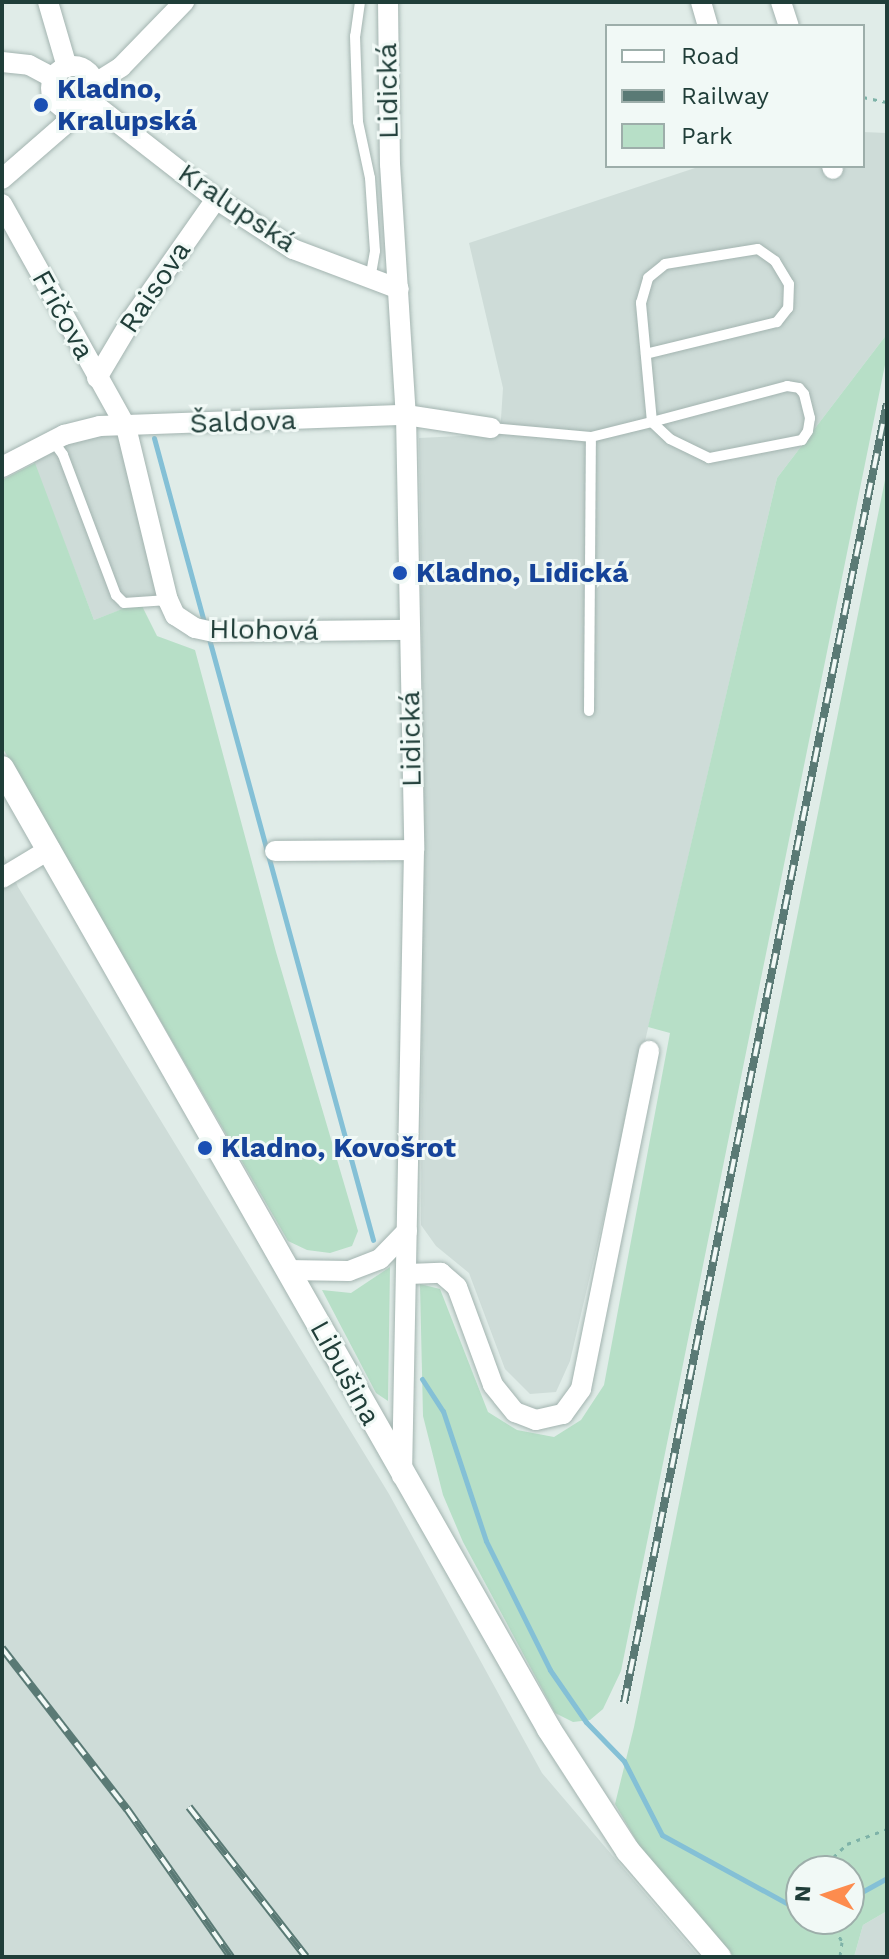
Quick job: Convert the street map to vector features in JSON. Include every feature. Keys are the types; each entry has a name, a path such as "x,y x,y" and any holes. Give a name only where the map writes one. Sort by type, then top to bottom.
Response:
{"main road":[{"name":"Libušina","path":"2,768 402,1476 549,1729 628,1851 719,1957"}],"street":[{"path":"48,2 60,73 51,94 55,101 68,109 87,98"},
{"path":"2,179 63,126 184,2"},
{"name":"Lidická","path":"388,2 390,164 406,415 414,850 402,1476"},
{"path":"701,2 707,24"},
{"path":"781,2 788,24"},
{"path":"2,62 60,73 86,71 87,98"},
{"name":"Kralupská","path":"87,98 216,199 293,249 399,289"},
{"name":"Raisova","path":"97,378 132,319 216,199"},
{"name":"Fričova","path":"2,204 126,427"},
{"name":"Šaldova","path":"2,467 53,441 100,426 406,415 491,428"},
{"path":"126,427 168,600"},
{"name":"Hlohová","path":"168,600 175,615 204,630 408,630"},
{"path":"2,878 50,849"},
{"path":"275,851 414,850"},
{"path":"408,1274 441,1273 457,1287 493,1385 515,1412 536,1420 563,1414 581,1389 649,1051"},
{"path":"287,1270 349,1271 380,1259 407,1231"}],"lane":[{"path":"360,2 355,36 358,122 370,178 375,251 370,278"},
{"path":"491,428 591,437 652,422 787,386 799,388 804,394 810,418 802,440 709,458 670,439 652,422 641,303 648,278 665,264 758,249 775,261 789,284 788,308 777,322 646,354"},
{"path":"589,711 591,437"},
{"path":"53,441 63,455 116,595 124,603 168,600"}],"path":[{"path":"865,97 887,102"},
{"path":"836,1855 847,1844 887,1829"},
{"path":"838,1935 842,1942 840,1957"}],"shaded area":[{"path":"865,132 887,133 887,334 777,478 570,1361 556,1392 530,1394 505,1369 469,1273 436,1246 421,1225 423,715 419,438 500,434 503,388 469,243 695,168 865,168"},
{"path":"124,433 162,594 94,620 32,458 65,442"},
{"path":"2,851 18,887 389,1494 542,1773 699,1957 2,1957"},
{"path":"887,1911 887,1957 854,1957 860,1935 865,1935 865,1924"}],"green space":[{"path":"887,334 887,355 621,1671 603,1709 590,1720 573,1722 555,1713 463,1542 443,1495 423,1416 420,1284 440,1289 488,1412 517,1430 554,1437 581,1420 604,1385 670,1033 648,1027 777,478"},
{"path":"35,463 94,620 140,602 157,636 195,650 276,952 358,1231 352,1246 330,1253 307,1250 288,1241 2,747 2,480"},
{"path":"887,470 887,1911 865,1924 865,1855 785,1855 785,1935 860,1935 854,1957 734,1957 640,1847 615,1804 634,1727"},
{"path":"390,1267 388,1401 376,1393 322,1290 351,1293"}],"waterway":[{"path":"154,438 205,626"},
{"path":"208,635 373,1240"},
{"path":"422,1379 443,1411 486,1541 550,1670 586,1722 624,1761 662,1835 785,1902"},
{"path":"865,1890 887,1878"}],"railway":[{"path":"624,1703 887,403"},
{"path":"2,1648 127,1809 231,1957"},
{"path":"189,1807 306,1957"}],"place":[{"name":"Kladno, Kralupská","path":"41,105"},
{"name":"Kladno, Lidická","path":"400,573"},
{"name":"Kladno, Kovošrot","path":"205,1148"}]}
